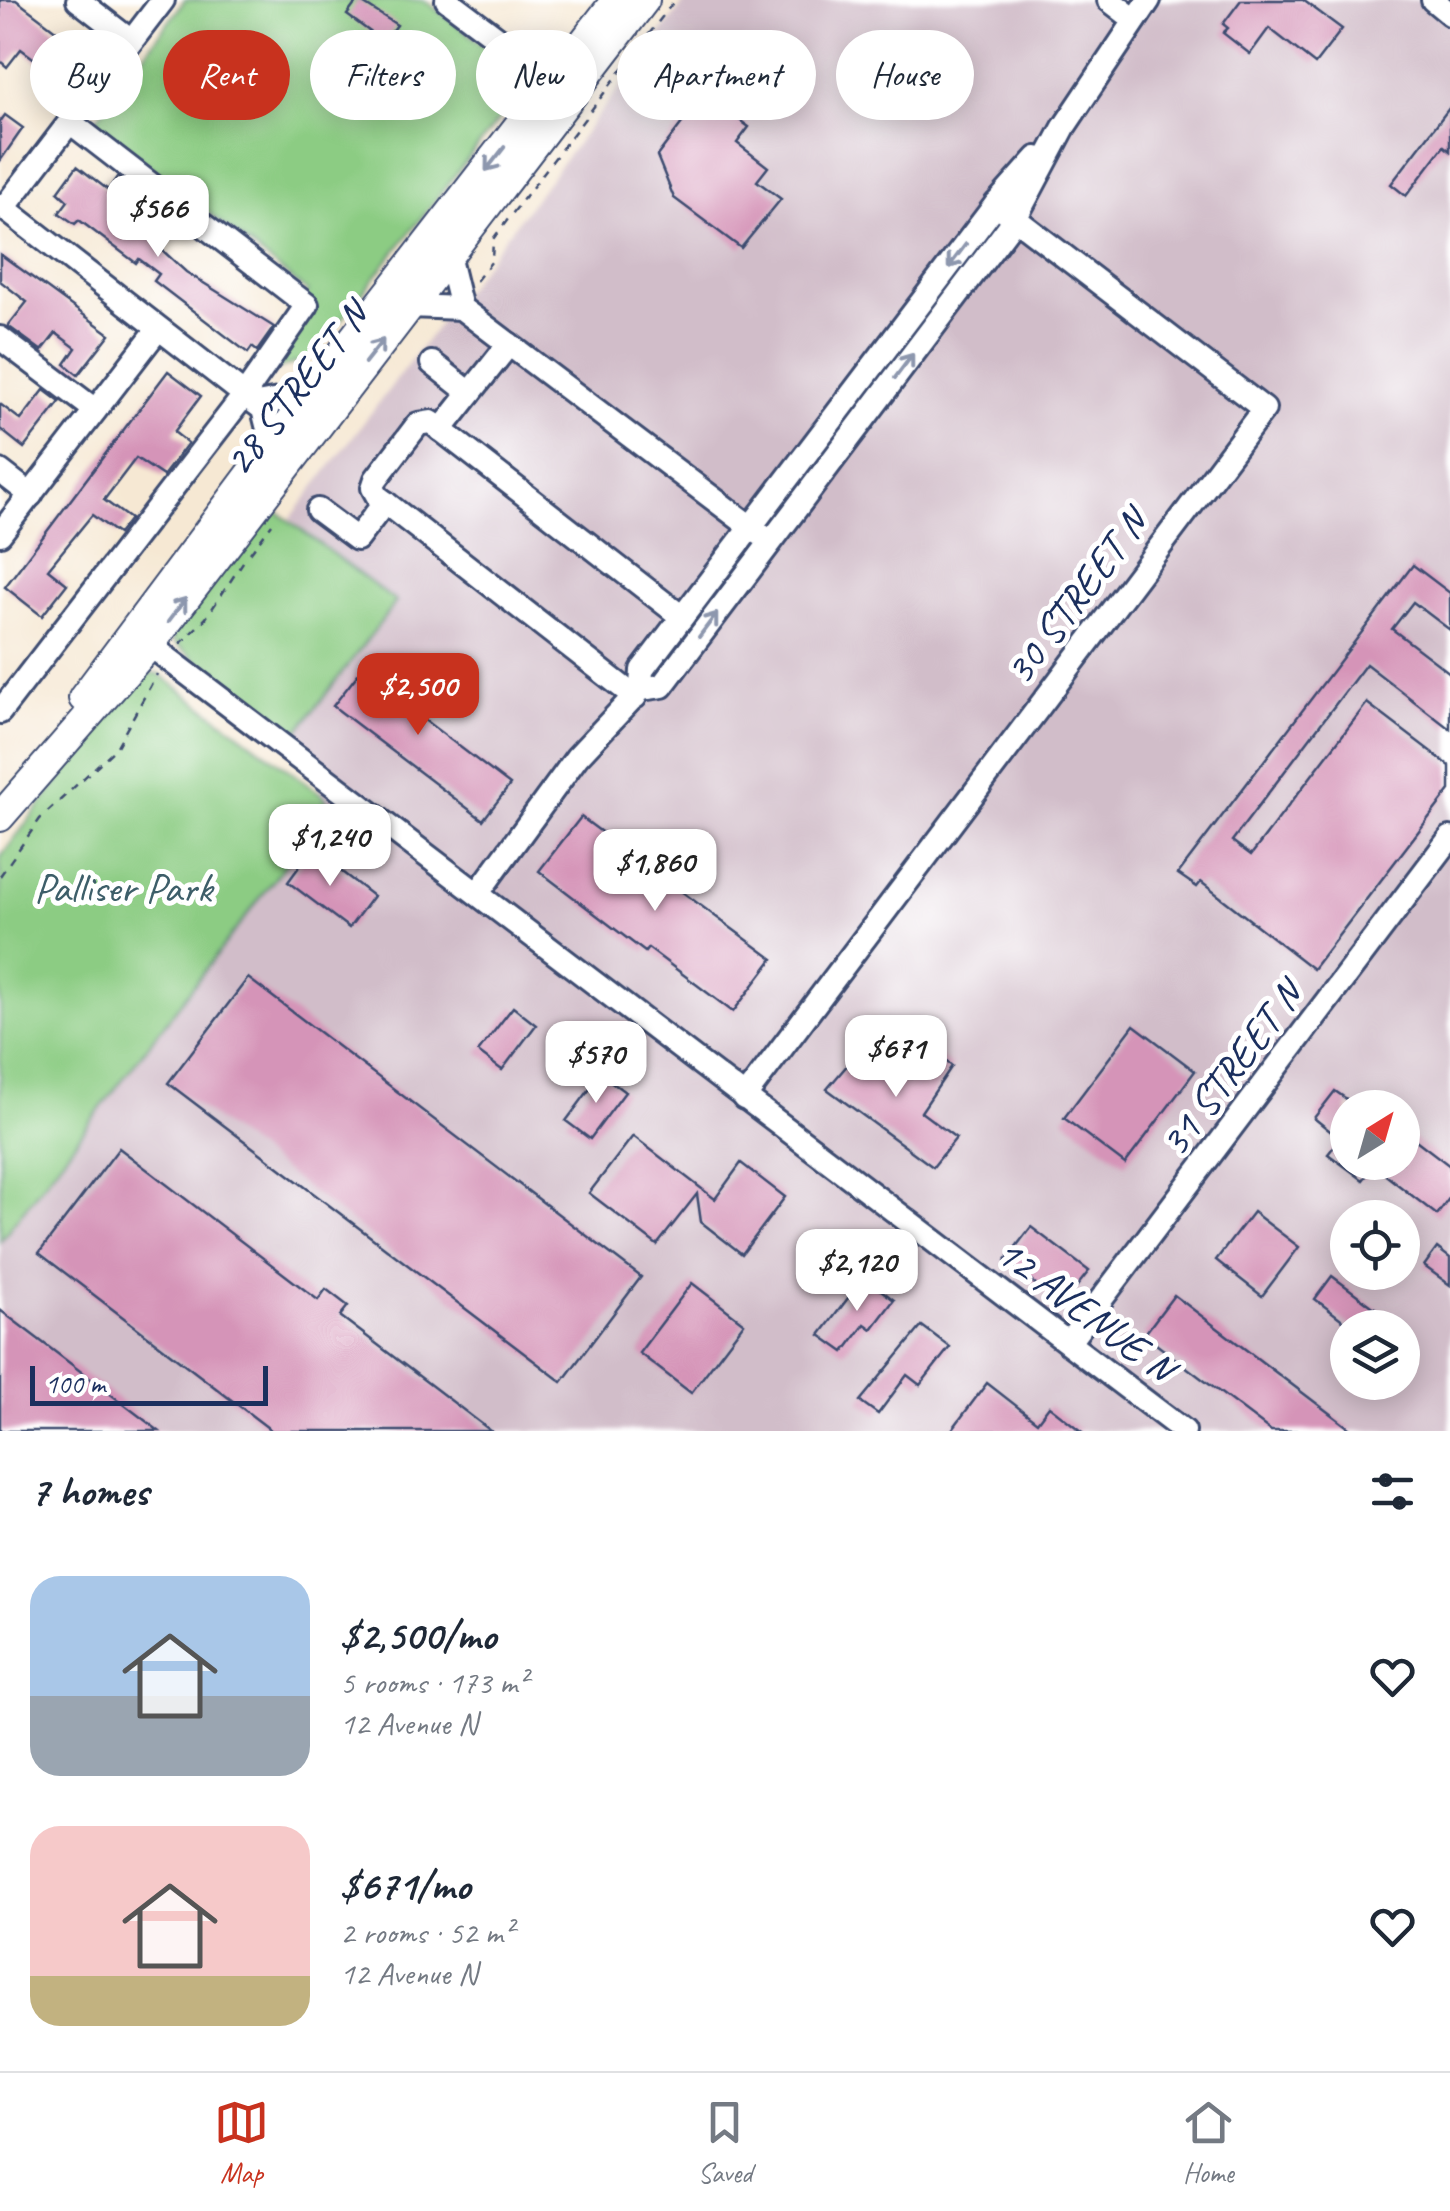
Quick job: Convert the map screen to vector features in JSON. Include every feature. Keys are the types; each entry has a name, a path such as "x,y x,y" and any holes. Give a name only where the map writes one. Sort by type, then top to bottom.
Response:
{"main road":[{"name":"28 STREET N","path":"597,33 616,0"},
{"name":"28 STREET N","path":"597,53 645,0"},
{"name":"28 STREET N","path":"150,645 256,470 330,368 538,120"},
{"name":"28 STREET N","path":"0,816 150,645 448,255 543,120"}],"street":[{"path":"78,0 116,30"},
{"path":"139,30 162,0"},
{"path":"447,0 487,30"},
{"path":"1109,0 1135,20"},
{"path":"478,893 577,757 638,693 662,686 771,542 1005,212 1149,0"},
{"path":"1432,0 1450,14"},
{"path":"0,712 251,399 307,305 70,122 2,206 251,399 269,433 256,470"},
{"path":"638,693 642,670 682,617 1005,212"},
{"name":"30 STREET N","path":"744,1098 1264,409 1005,212"},
{"path":"448,255 461,308"},
{"path":"408,306 461,308 771,542"},
{"path":"0,534 158,329"},
{"path":"0,338 95,410"},
{"path":"441,430 509,344"},
{"path":"432,363 470,394"},
{"path":"251,399 294,397 330,368"},
{"path":"638,693 384,502 373,488 424,420 682,617"},
{"path":"0,471 31,495"},
{"path":"318,510 350,548 384,502"},
{"name":"12 AVENUE N","path":"150,645 1184,1431"},
{"name":"31 STREET N","path":"1069,1342 1450,838"}],"path":[{"path":"0,876 40,819 116,748 150,645"}],"shaded area":[{"path":"686,0 1450,0 1450,1431 0,1431 0,1243 329,807 295,735 395,602 290,519 617,90 617,120 816,120 816,30 663,30"}],"green space":[{"path":"185,0 424,0 476,39 476,120 499,120 312,357 267,373 308,292 94,122 143,120 143,56"},
{"path":"266,503 396,602 295,735 288,735 172,641 173,628"},
{"name":"Palliser Park","path":"158,673 324,796 329,807 0,1241 0,858 140,674"}],"building":[{"path":"0,0 16,0 56,30 30,30 30,56 21,49 7,67 0,61"},
{"path":"358,0 397,25 393,30 368,30 347,15"},
{"path":"1241,0 1303,0 1342,29 1315,64 1269,28 1250,54 1223,33 1228,28 1223,24"},
{"path":"1450,107 1450,151 1444,146 1406,196 1391,184"},
{"path":"5,115 23,128 0,161 0,122"},
{"path":"684,120 739,120 749,127 737,143 768,167 757,181 781,199 741,248 674,198 657,156"},
{"path":"77,166 108,190 117,177 130,187 110,214 135,233 140,227 164,245 161,249 186,272 274,327 257,351 252,347 248,353 154,281 159,274 139,259 136,263 79,220 75,224 59,213 68,201 58,192"},
{"path":"0,254 110,334 78,375 65,364 76,348 56,333 42,351 8,326 27,302 0,281"},
{"path":"168,371 201,396 174,432 188,443 163,476 136,458 104,500 130,519 118,534 92,515 48,569 67,584 42,616 5,587"},
{"path":"44,390 60,402 24,448 0,429 0,404 21,420"},
{"path":"1413,565 1450,593 1450,630 1413,602 1392,629 1450,673 1450,729 1366,664 1232,841 1251,855 1367,703 1450,766 1450,790 1313,969 1201,882 1197,887 1178,874"},
{"path":"373,655 418,690 406,706 510,785 483,820 333,706"},
{"path":"581,817 773,959 733,1012 648,948 645,952 539,871"},
{"path":"312,849 373,896 349,928 288,882"},
{"path":"248,978 641,1277 562,1382 168,1083"},
{"path":"513,1007 536,1025 502,1070 478,1052"},
{"path":"1134,1025 1195,1071 1125,1164 1064,1118"},
{"path":"866,1043 912,1078 933,1051 952,1066 921,1112 956,1138 933,1167 827,1089"},
{"path":"601,1074 625,1092 590,1139 566,1121"},
{"path":"1330,1097 1330,1131 1314,1118"},
{"path":"633,1136 715,1199 741,1163 785,1197 742,1254 701,1222 697,1194 657,1245 589,1193"},
{"path":"1420,1143 1450,1166 1450,1197 1437,1215 1392,1180 1420,1180"},
{"path":"119,1148 318,1300 326,1289 348,1306 340,1316 491,1431 272,1431 39,1253"},
{"path":"1253,1212 1299,1247 1262,1296 1216,1260"},
{"path":"1031,1227 1089,1271 1062,1305 1005,1261"},
{"path":"1437,1248 1450,1258 1450,1285 1424,1266"},
{"path":"864,1277 894,1300 872,1329 865,1324 844,1352 820,1335"},
{"path":"1330,1279 1330,1290 1351,1290 1377,1310 1330,1310 1315,1299"},
{"path":"692,1283 744,1323 691,1393 639,1353"},
{"path":"1174,1295 1353,1431 1271,1431 1144,1335"},
{"path":"0,1310 159,1431 0,1431"},
{"path":"922,1326 950,1347 920,1385 907,1375 878,1414 860,1401"},
{"path":"987,1383 1037,1422 1049,1406 1081,1431 951,1431"}]}
